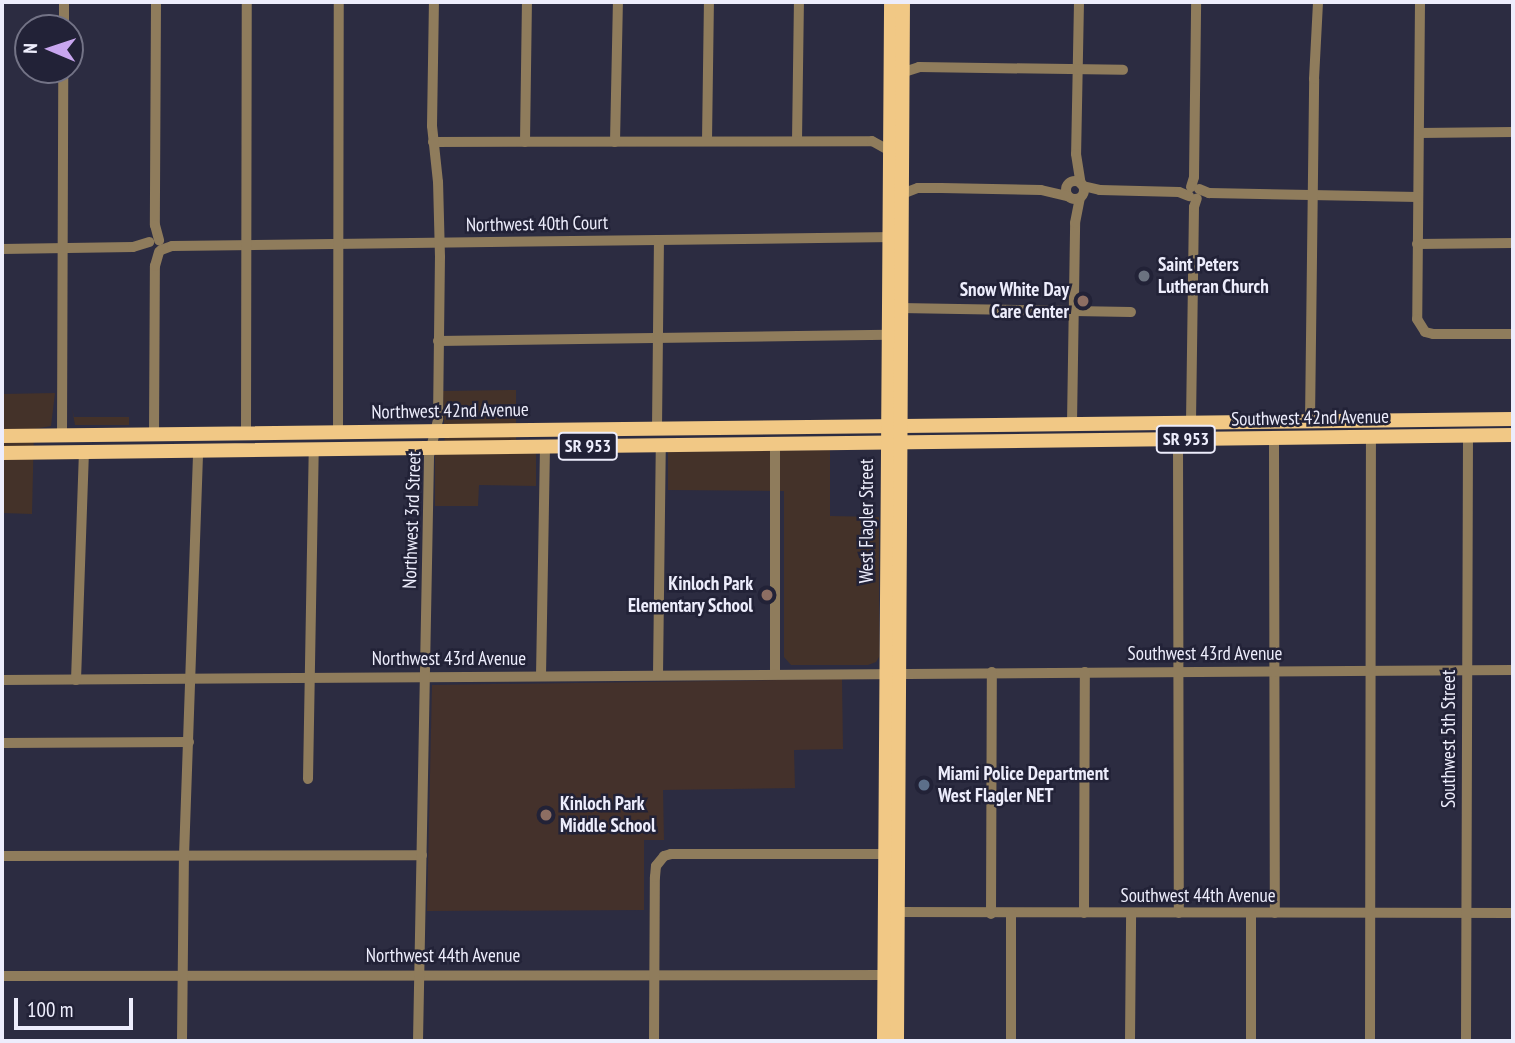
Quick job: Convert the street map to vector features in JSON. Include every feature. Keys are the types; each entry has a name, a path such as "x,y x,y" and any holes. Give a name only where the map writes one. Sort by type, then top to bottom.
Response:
{"main road":[{"name":"West Flagler Street","path":"891,2 889,132 900,308 892,426"},
{"name":"West Flagler Street","path":"884,1041 885,975 891,910 892,426 888,335 895,237 902,187 903,2"},
{"name":"Southwest 42nd Avenue","path":"892,426 1513,419"},
{"path":"1387,437 1400,431 1407,420"},
{"path":"1178,439 1194,422"},
{"path":"1071,440 1080,431 1104,423"},
{"path":"1043,440 1065,433 1072,424"},
{"name":"Northwest 42nd Avenue","path":"2,436 892,426"},
{"path":"661,445 669,435 685,427"},
{"path":"198,451 209,440 230,433"},
{"path":"124,452 144,444 154,435"},
{"name":"Southwest 42nd Avenue","path":"892,441 1513,435"},
{"name":"Northwest 42nd Avenue","path":"2,453 892,441"},
{"name":"West Flagler Street","path":"891,674 885,853 891,910 897,1041"},
{"path":"885,975 896,994"}],"street":[{"path":"154,435 157,246 156,2"},
{"path":"246,433 247,2"},
{"path":"338,432 339,2"},
{"name":"Northwest 3rd Street","path":"418,1041 431,448 435,431 438,341 439,243 433,142 433,2"},
{"path":"526,142 527,2"},
{"path":"615,142 618,2"},
{"path":"707,141 709,2"},
{"path":"797,141 799,2"},
{"path":"1072,424 1079,2"},
{"path":"1194,422 1196,2"},
{"path":"1310,421 1314,79 1318,2"},
{"path":"1420,2 1417,313 1423,329 1437,334 1513,334"},
{"path":"901,67 1123,70"},
{"path":"62,436 63,84"},
{"path":"433,142 872,141 889,132"},
{"path":"1419,133 1513,132"},
{"path":"872,141 890,151"},
{"path":"902,187 1418,197"},
{"name":"Northwest 40th Court","path":"2,248 895,237"},
{"path":"657,428 659,241"},
{"path":"1417,244 1513,243"},
{"path":"900,308 1131,312"},
{"path":"438,341 888,335"},
{"name":"Southwest 5th Street","path":"1466,1041 1468,436"},
{"path":"1370,1041 1371,437"},
{"path":"1274,438 1275,913"},
{"path":"1178,439 1179,913"},
{"path":"775,443 775,674"},
{"path":"658,675 661,445"},
{"path":"541,676 545,446"},
{"path":"308,779 314,450"},
{"path":"182,1041 184,856 198,451"},
{"path":"76,680 84,453"},
{"name":"Southwest 43rd Avenue","path":"891,674 1513,670"},
{"path":"991,914 992,672"},
{"path":"1084,913 1085,672"},
{"name":"Northwest 43rd Avenue","path":"2,680 891,674"},
{"path":"2,744 189,742"},
{"path":"654,1041 654,877 661,860 671,854 885,853"},
{"path":"2,856 422,855"},
{"name":"Southwest 44th Avenue","path":"891,910 991,914 1513,913"},
{"path":"1251,913 1251,1041"},
{"path":"1010,1041 1011,914"},
{"path":"1130,1041 1131,914"},
{"name":"Northwest 44th Avenue","path":"2,976 885,975"}],"shaded area":[{"path":"516,390 516,453 536,454 536,486 479,485 478,506 435,506 435,454 445,453 443,391"},
{"path":"55,393 51,426 34,429 32,514 2,513 2,394"},
{"path":"72,408 74,417 129,417 129,425 75,425"},
{"path":"830,450 830,516 879,517 879,657 876,662 868,665 791,665 784,657 784,491 668,490 668,452"},
{"name":"Kinloch Park Middle School","path":"842,679 843,749 794,750 795,788 663,790 664,840 644,840 644,910 427,911 432,685"}],"place":[{"name":"Saint Peters Lutheran Church","path":"1144,276"},
{"name":"Snow White Day Care Center","path":"1083,301"},
{"name":"Kinloch Park Elementary School","path":"767,595"},
{"name":"Miami Police Department West Flagler NET","path":"924,785"},
{"name":"Kinloch Park Middle School","path":"546,815"}]}
